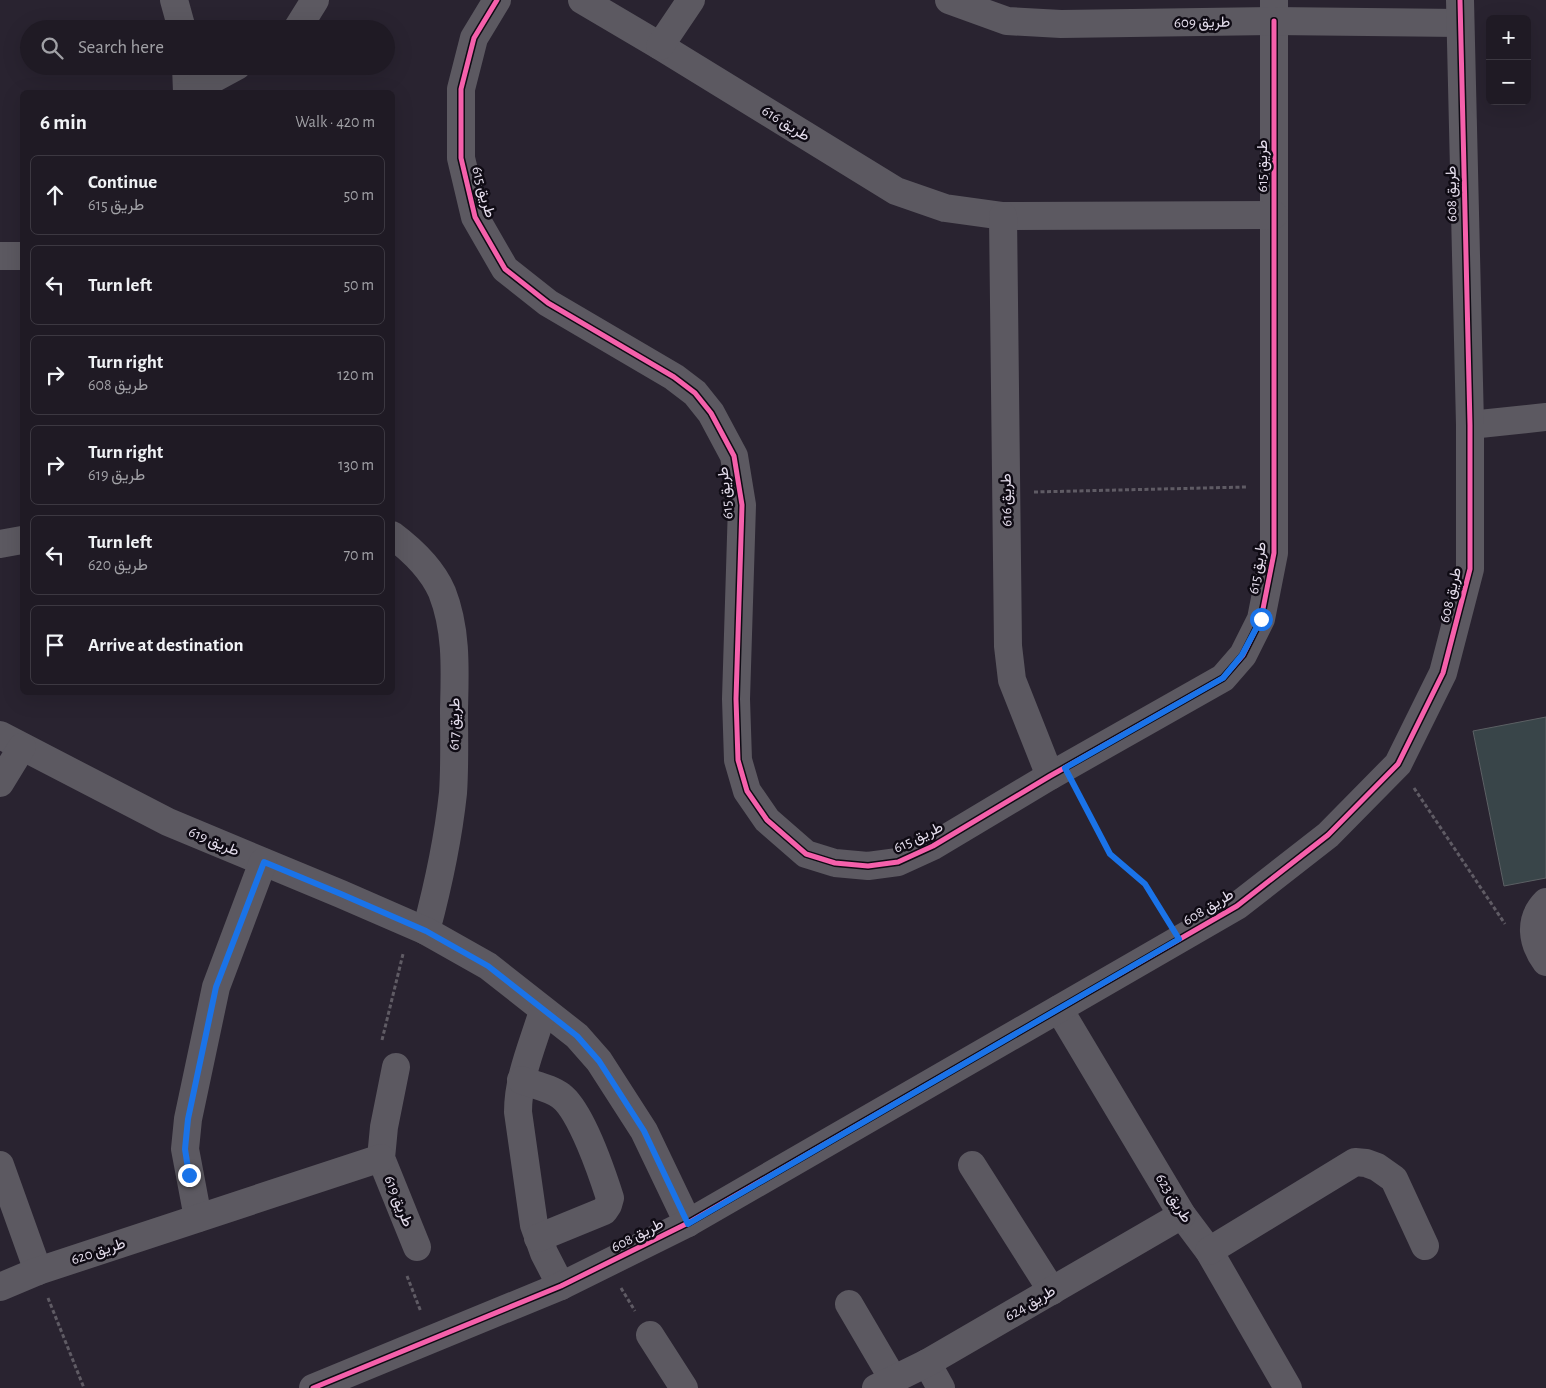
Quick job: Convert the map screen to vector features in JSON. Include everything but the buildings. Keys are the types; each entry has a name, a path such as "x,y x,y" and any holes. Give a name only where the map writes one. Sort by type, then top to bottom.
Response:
{"street":[{"path":"174,0 180,20"},
{"path":"303,20 315,0"},
{"name":"طريق 615","path":"497,0 474,38 461,89 462,158 475,217 505,269 548,303 674,377 695,393 711,413 734,456 742,505 736,699 738,760 747,791 768,820 806,854 835,862 868,866 898,862 932,846 1223,678 1242,655 1261,619 1274,553 1274,10"},
{"name":"طريق 616","path":"582,0 896,191 945,208 1002,216 1274,215"},
{"path":"660,46 691,0"},
{"name":"طريق 609","path":"949,0 1008,20 1061,24 1274,10 1460,11"},
{"name":"طريق 608","path":"313,1388 561,1286 688,1224 1237,906 1328,835 1398,764 1443,673 1470,569 1470,425 1460,11"},
{"path":"187,75 188,90"},
{"path":"192,90 220,75"},
{"name":"طريق 616","path":"1002,216 1008,646 1012,680 1058,772"},
{"path":"0,256 20,256"},
{"path":"1470,425 1546,418"},
{"name":"طريق 617","path":"395,537 426,566 441,591 451,622 455,656 453,792 441,874 426,931"},
{"path":"0,544 20,540"},
{"name":"طريق 619","path":"0,783 11,741 168,822 426,931 488,966 577,1036 599,1061 644,1131 688,1224"},
{"path":"198,1218 185,1149 188,1119 216,987 264,862"},
{"path":"1541,953 1534,923 1546,902"},
{"name":"طريق 623","path":"1059,1009 1182,1214 1208,1251 1288,1388"},
{"path":"544,1011 521,1080 518,1112 530,1206 538,1238 561,1286"},
{"name":"طريق 619","path":"396,1067 384,1127 381,1158 417,1247"},
{"path":"521,1080 560,1095 571,1104 579,1118 610,1198 604,1211 538,1238"},
{"name":"طريق 620","path":"0,1286 38,1271 381,1158"},
{"path":"1208,1251 1355,1162 1377,1167 1394,1179 1425,1246"},
{"path":"972,1165 1052,1291"},
{"path":"0,1166 38,1271"},
{"name":"طريق 624","path":"884,1384 927,1363 1182,1214"},
{"path":"850,1304 884,1384"},
{"path":"650,1335 684,1388"},
{"path":"927,1363 941,1388"}],"path":[{"path":"1006,493 1274,487"},
{"path":"1398,764 1502,921 1541,953"},
{"path":"1058,772 1110,854 1145,884 1179,939"},
{"path":"606,1264 650,1335"},
{"path":"38,1271 84,1388"}],"cycle path":[{"path":"497,0 474,38 461,89 461,158 475,217 505,269 548,303 674,377 695,393 711,413 734,456 742,505 736,699 738,760 747,791 767,820 806,854 835,863 868,866 898,862 933,846 1050,776 1223,678 1243,655 1261,619 1274,553 1274,21"},
{"path":"313,1388 561,1286 688,1223 1237,906 1328,835 1398,764 1443,673 1470,569 1470,425 1460,0"}],"route":[{"path":"189,1175 185,1149 188,1119 216,987 264,862 426,931 488,966 577,1036 599,1061 644,1131 688,1224 1179,939 1145,884 1110,854 1065,768 1223,678 1242,655 1261,619"}]}
